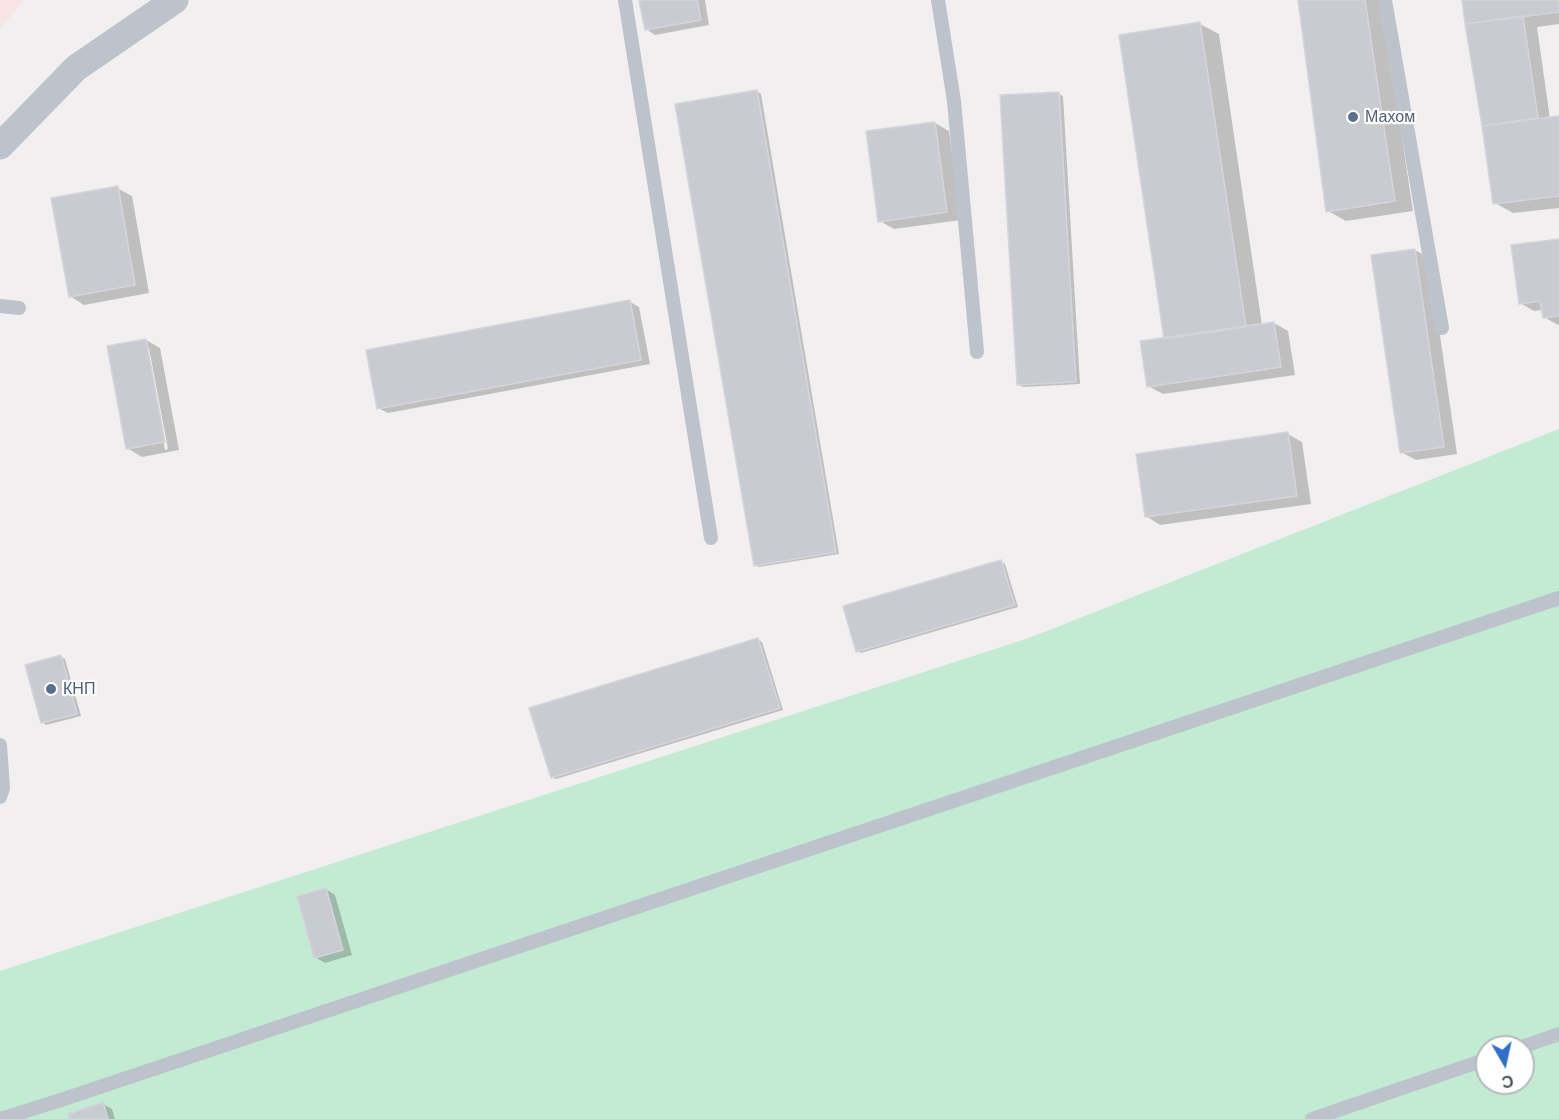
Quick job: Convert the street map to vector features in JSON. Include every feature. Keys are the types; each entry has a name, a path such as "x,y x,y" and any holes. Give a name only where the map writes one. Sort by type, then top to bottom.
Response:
{"street":[{"path":"0,146 76,68 175,0"}],"lane":[{"path":"625,0 711,538"},
{"path":"938,0 954,101 977,352"},
{"path":"1385,0 1442,328"},
{"path":"0,306 19,308"},
{"path":"0,1119 1559,598"},
{"path":"0,746 3,788 0,797"},
{"path":"1535,1042 1559,1034"},
{"path":"1312,1119 1475,1063"}],"shaded area":[{"path":"0,0 24,0 0,29"}],"green space":[{"path":"1559,429 1559,1119 0,1119 0,971 1029,638"}],"building":[{"path":"697,0 701,20 645,30 639,1"},
{"path":"1298,0 1365,0 1395,201 1326,212"},
{"path":"1462,0 1559,0 1559,12 1465,24"},
{"path":"1523,16 1538,118 1482,126 1465,24"},
{"path":"1200,22 1246,327 1164,339 1119,35"},
{"path":"757,90 836,552 754,566 675,104"},
{"path":"1059,92 1076,382 1017,385 1000,95"},
{"path":"1559,116 1559,196 1493,204 1482,126"},
{"path":"935,122 947,212 878,222 866,131"},
{"path":"118,186 135,285 69,297 51,198"},
{"path":"1559,239 1559,316 1543,318 1540,301 1519,304 1511,245"},
{"path":"1415,249 1444,447 1400,453 1371,255"},
{"path":"630,300 641,360 377,409 366,350"},
{"path":"1274,322 1281,367 1147,387 1140,341"},
{"path":"146,339 165,442 126,449 107,346"},
{"path":"1288,432 1297,496 1145,517 1136,454"},
{"path":"1001,560 1015,605 856,652 843,606"},
{"path":"758,638 780,708 551,778 529,708"},
{"name":"КНП","path":"61,655 77,714 41,723 25,665"},
{"path":"326,888 343,950 314,958 297,896"},
{"path":"103,1102 108,1119 69,1119 68,1114"}],"place":[{"name":"Махом","path":"1353,117"},
{"name":"КНП","path":"51,689"}]}
